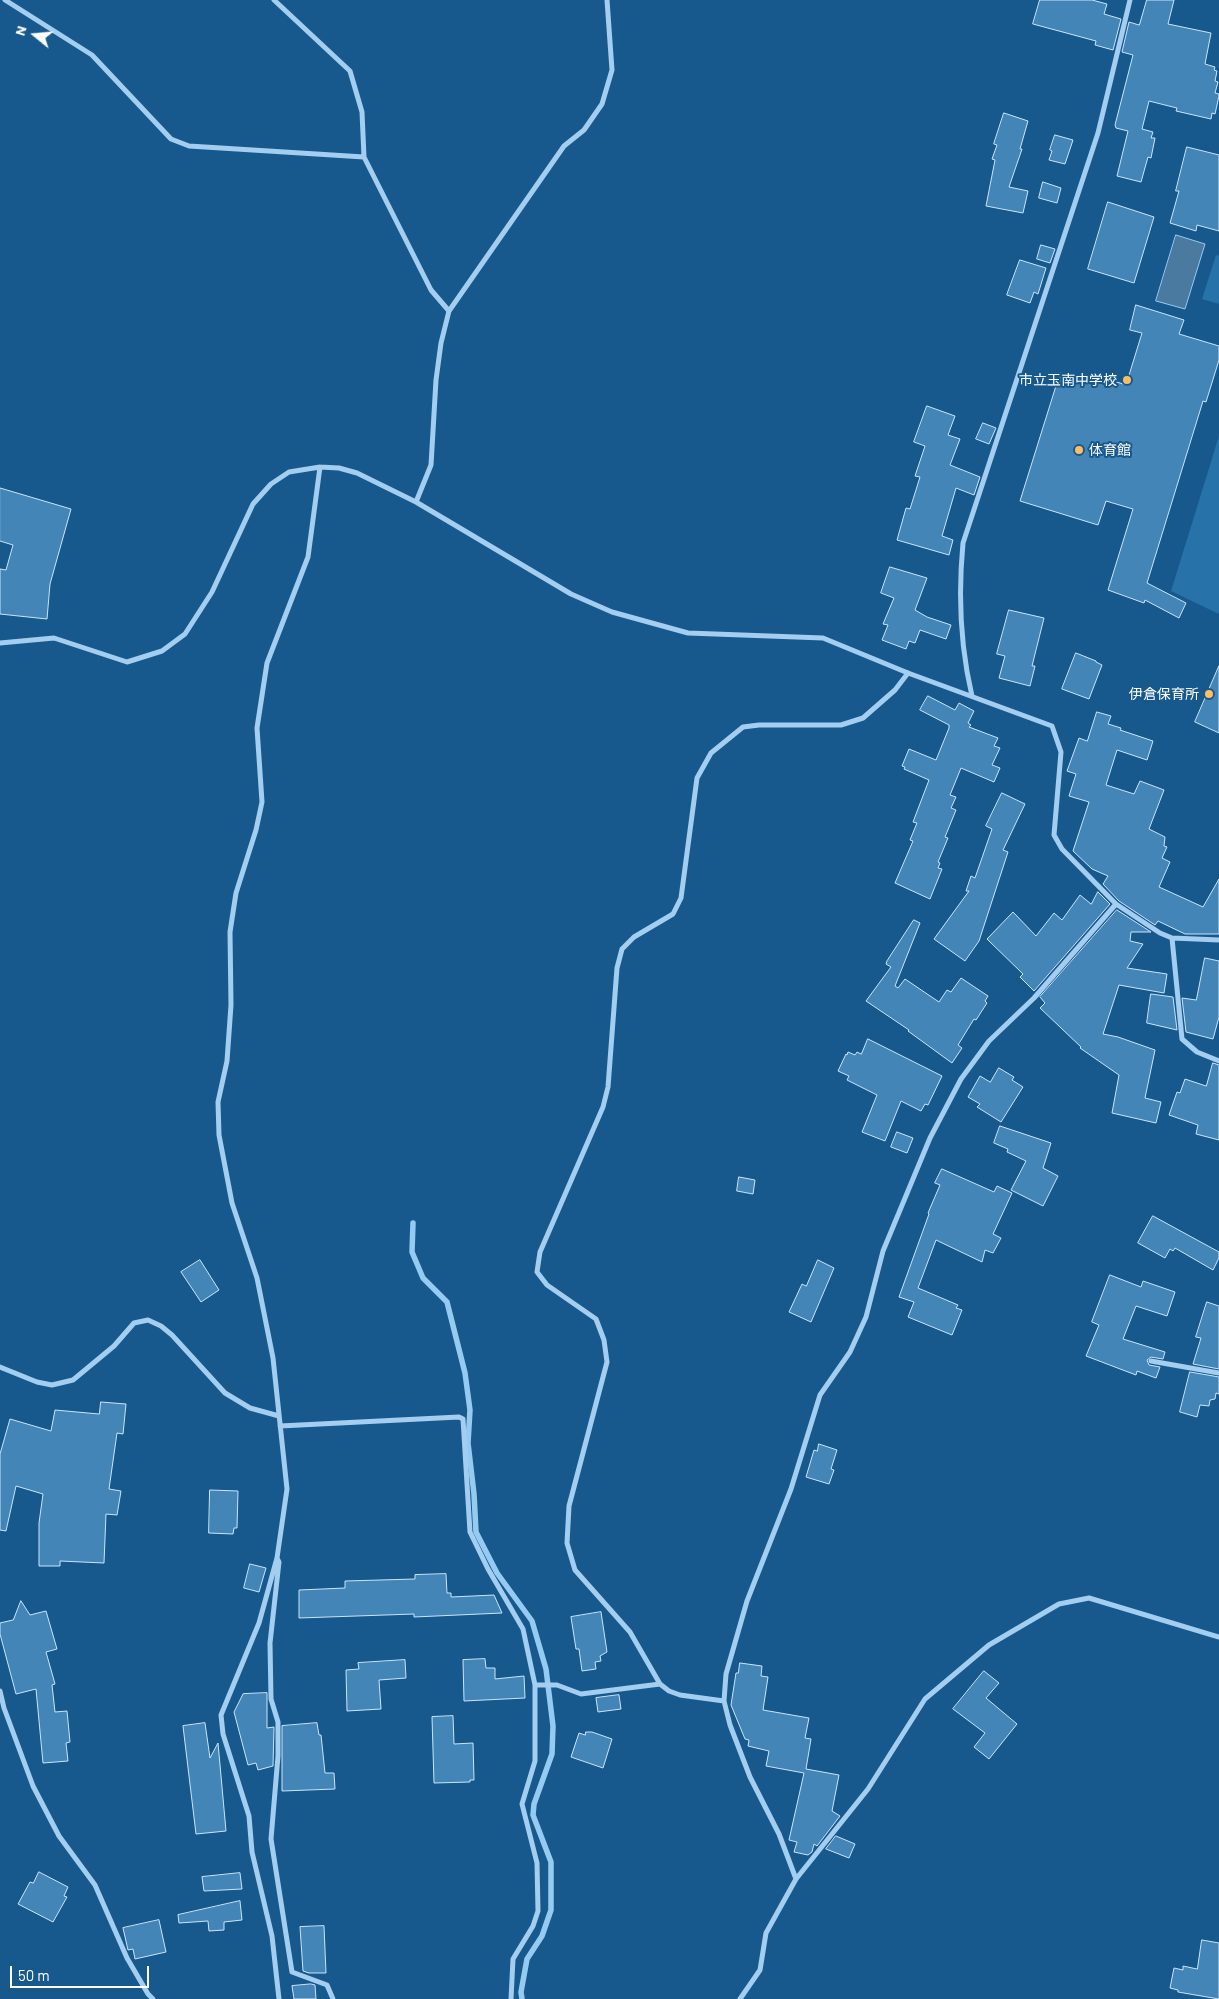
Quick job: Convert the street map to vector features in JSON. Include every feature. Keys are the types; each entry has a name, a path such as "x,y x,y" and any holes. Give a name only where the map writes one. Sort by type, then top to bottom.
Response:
{"street":[{"path":"5,0 92,55 171,139 189,146 364,157"},
{"path":"274,0 350,71 362,112 364,157 431,290 449,312"},
{"path":"416,502 431,465 438,362 449,312 564,146 584,130 602,104 612,70 606,0"},
{"path":"972,696 964,664 959,592 963,543 1098,134 1130,0"},
{"path":"279,1999 272,1936 252,1852 249,1816 223,1734 221,1715 259,1623 277,1558 286,1489 273,1358 257,1278 232,1203 219,1135 218,1102 227,1061 231,1014 230,932 236,893 256,830 262,802 258,728 267,663 308,557 320,467"},
{"path":"0,643 54,638 127,662 162,651 185,634 206,601 253,504 271,484 289,472 320,467 339,468 358,473 416,502 571,594 612,612 688,634 823,638 908,673 1052,726 1061,752 1054,836 1062,849 1116,904 1160,934 1172,938 1219,940"},
{"path":"724,1700 680,1695 669,1691 660,1684 630,1632 576,1570 567,1543 569,1506 607,1362 604,1340 596,1320 546,1285 537,1272 540,1252 603,1107 608,1087 616,968 622,949 634,937 673,914 681,898 697,778 711,753 743,727 759,725 841,725 863,718 895,690 908,673"},
{"path":"796,1879 779,1834 750,1777 730,1725 724,1700 726,1674 747,1601 792,1489 820,1395 850,1352 866,1317 883,1250 930,1138 961,1079 990,1041 1034,998 1116,904"},
{"path":"1172,938 1182,1039 1197,1052 1219,1061"},
{"path":"0,1367 37,1382 52,1385 73,1380 114,1346 134,1323 148,1320 161,1326 172,1335 225,1393 250,1408 279,1416"},
{"path":"1151,1361 1219,1372"},
{"path":"280,1426 459,1417 463,1419 470,1532 488,1569 523,1629 538,1685 535,1761 522,1804 537,1863 538,1911 533,1926 513,1960 511,1999"},
{"path":"277,1558 279,1562 270,1643 270,1699 278,1722 278,1756 271,1839 292,1972 327,1984 333,1999"},
{"path":"740,1999 760,1970 766,1933 796,1879 868,1790 925,1699 989,1645 1059,1604 1089,1598 1219,1637"},
{"path":"538,1685 557,1685 582,1694 660,1684"},
{"path":"0,1692 4,1708 33,1786 59,1836 95,1885 127,1958 148,1994 153,1999"}],"shaded area":[{"path":"1176,235 1205,244 1185,309 1156,301"},
{"path":"1216,255 1219,256 1219,304 1202,299"},
{"path":"1219,436 1219,614 1171,591"}],"building":[{"path":"1040,0 1092,0 1107,4 1104,14 1121,19 1113,50 1095,45 1096,41 1033,24"},
{"path":"1147,0 1174,0 1168,24 1211,33 1205,64 1215,67 1214,70 1217,71 1215,81 1218,82 1215,93 1219,94 1219,96 1215,114 1212,113 1211,119 1176,111 1177,108 1149,101 1142,129 1153,132 1151,138 1155,138 1151,158 1148,157 1141,182 1117,176 1128,131 1116,128 1115,125 1133,55 1122,52 1129,22 1139,25"},
{"path":"1004,113 1028,121 1020,149 1022,149 1009,187 1028,191 1023,213 986,206 995,160 992,159 997,145 994,144"},
{"path":"1055,135 1073,140 1065,164 1049,160"},
{"path":"1187,147 1219,155 1219,231 1197,225 1196,231 1170,223 1179,191 1176,191"},
{"path":"1043,182 1061,188 1057,203 1039,198"},
{"path":"1108,202 1154,217 1134,283 1088,269"},
{"path":"1041,245 1055,249 1050,263 1037,259"},
{"path":"1020,260 1046,268 1038,294 1034,292 1030,303 1007,295"},
{"path":"1136,305 1184,320 1179,334 1219,346 1219,360 1206,402 1203,401 1147,583 1186,603 1179,618 1145,600 1144,603 1108,590 1133,509 1106,501 1098,525 1020,501 1060,373 1090,382 1093,374 1126,385 1142,333 1130,330"},
{"path":"927,406 955,416 948,435 960,439 950,465 980,477 974,495 956,488 942,536 953,540 949,555 897,540 906,508 910,509 920,477 915,476 925,446 914,442"},
{"path":"983,423 996,428 989,444 976,439"},
{"path":"0,488 71,509 50,584 47,619 0,614 0,569 6,570 13,545 0,541"},
{"path":"890,567 927,578 915,610 927,617 951,625 946,639 920,630 915,643 909,641 906,649 882,640 888,625 883,624 894,598 881,593"},
{"path":"1009,610 1044,618 1032,666 1035,666 1030,686 999,678 1005,656 997,654"},
{"path":"1076,653 1102,665 1089,699 1062,689"},
{"path":"1219,666 1219,733 1195,722"},
{"path":"928,696 955,710 959,703 974,711 968,723 971,725 969,727 998,738 994,746 1000,748 992,765 1000,768 994,782 961,768 950,795 956,797 951,808 956,810 945,837 948,838 938,862 940,863 938,868 942,869 930,899 895,883 913,841 910,840 917,823 913,822 929,780 904,769 905,767 902,766 909,749 936,760 949,728 949,725 920,710"},
{"path":"1097,712 1111,716 1108,724 1153,741 1147,760 1117,750 1106,785 1134,794 1140,781 1164,790 1149,829 1165,837 1164,846 1167,847 1162,858 1170,862 1159,887 1203,907 1219,879 1219,934 1185,934 1158,921 1155,925 1119,901 1103,884 1108,876 1092,869 1073,851 1089,802 1069,796 1076,774 1067,771 1079,738 1087,741"},
{"path":"1002,793 1025,804 1003,850 1008,852 979,941 965,961 934,939 969,891 966,891 971,876 975,878 992,829 986,826"},
{"path":"1098,892 1110,904 1034,991 1020,977 1023,974 987,939 1013,912 1036,936 1054,913 1062,920 1080,895 1091,904"},
{"path":"1117,910 1151,932 1131,932 1130,941 1143,944 1127,968 1167,974 1164,993 1119,985 1103,1034 1118,1037 1155,1050 1145,1098 1161,1102 1156,1123 1112,1113 1119,1075 1080,1048 1040,1008 1045,1003 1040,997"},
{"path":"914,920 920,923 895,986 898,988 905,979 939,1002 947,990 951,992 961,978 988,996 985,1001 987,1003 976,1020 974,1019 958,1045 962,1048 952,1063 909,1030 866,1001 891,967 886,964 887,961"},
{"path":"1205,958 1219,961 1219,1017 1213,1039 1186,1032 1182,998 1196,1000"},
{"path":"1151,994 1173,997 1177,1030 1147,1023"},
{"path":"868,1039 942,1076 928,1105 925,1104 921,1111 901,1101 885,1141 862,1132 877,1095 847,1080 849,1076 838,1071 846,1054 848,1052 855,1055 857,1052 861,1054"},
{"path":"1213,1063 1219,1065 1219,1140 1196,1134 1198,1125 1169,1115 1177,1092 1180,1093 1185,1079 1206,1086"},
{"path":"999,1068 1014,1077 1012,1080 1023,1087 1001,1122 977,1107 980,1104 968,1097 980,1076 990,1082"},
{"path":"1000,1126 1051,1143 1043,1168 1058,1176 1043,1206 1011,1190 1026,1161 1007,1152 1008,1149 994,1143"},
{"path":"897,1132 913,1138 907,1153 891,1147"},
{"path":"942,1169 994,1192 997,1186 1012,1193 993,1234 1001,1238 993,1253 985,1250 982,1262 936,1240 918,1288 958,1305 956,1308 962,1310 952,1335 908,1317 914,1302 899,1297 928,1213 940,1185 935,1183"},
{"path":"739,1177 755,1180 753,1194 737,1191"},
{"path":"1153,1216 1219,1252 1219,1258 1213,1270 1175,1248 1173,1251 1170,1249 1165,1258 1138,1243"},
{"path":"200,1260 219,1290 201,1302 181,1272"},
{"path":"818,1260 834,1268 811,1322 789,1312 802,1284 806,1286"},
{"path":"1110,1275 1141,1287 1143,1281 1175,1292 1167,1316 1136,1306 1123,1339 1165,1352 1163,1359 1151,1357 1147,1360 1149,1365 1160,1367 1156,1378 1137,1371 1136,1375 1086,1356 1099,1325 1092,1322"},
{"path":"1207,1302 1219,1306 1219,1369 1193,1364 1201,1338 1196,1337"},
{"path":"1190,1372 1219,1377 1219,1394 1216,1393 1215,1399 1210,1400 1209,1406 1200,1405 1197,1417 1180,1412"},
{"path":"101,1402 126,1404 123,1434 117,1433 109,1489 121,1491 117,1515 106,1514 104,1563 60,1561 60,1566 39,1566 39,1523 43,1494 16,1486 6,1531 0,1530 0,1454 10,1419 51,1431 55,1410 99,1414"},
{"path":"819,1444 837,1450 831,1469 834,1470 829,1484 806,1477 814,1450 817,1451"},
{"path":"210,1490 238,1491 237,1528 234,1528 233,1534 209,1533"},
{"path":"250,1564 266,1568 259,1592 244,1588"},
{"path":"446,1574 447,1593 451,1593 451,1597 494,1595 502,1613 414,1617 414,1614 299,1618 299,1590 345,1588 345,1581 415,1579 415,1575"},
{"path":"21,1601 30,1615 46,1611 57,1649 46,1652 55,1684 52,1685 55,1712 67,1711 70,1742 66,1743 68,1761 43,1763 36,1689 16,1694 0,1634 0,1623 13,1620"},
{"path":"601,1612 607,1652 600,1656 601,1661 595,1662 596,1669 582,1671 571,1617"},
{"path":"485,1659 486,1668 495,1668 495,1679 524,1676 525,1698 464,1701 463,1660"},
{"path":"405,1660 406,1678 379,1680 381,1709 347,1711 346,1670 359,1669 358,1663"},
{"path":"740,1663 762,1666 761,1676 768,1677 763,1710 809,1718 805,1738 811,1739 806,1769 839,1775 832,1811 840,1816 817,1846 814,1844 812,1852 808,1855 794,1852 797,1842 789,1840 804,1773 766,1766 769,1751 748,1746 749,1740 745,1739 731,1705 736,1673 738,1673"},
{"path":"984,1671 999,1683 986,1698 1017,1724 989,1759 974,1747 985,1733 953,1709"},
{"path":"267,1693 267,1728 274,1727 273,1766 258,1770 256,1763 248,1765 234,1712 243,1694"},
{"path":"619,1695 621,1709 598,1712 596,1698"},
{"path":"453,1716 454,1744 473,1743 474,1780 470,1780 470,1782 434,1783 432,1717"},
{"path":"205,1723 210,1758 218,1743 226,1831 196,1834 183,1726"},
{"path":"317,1723 319,1735 321,1735 325,1773 334,1773 335,1789 282,1791 282,1726"},
{"path":"586,1732 592,1732 612,1739 603,1768 571,1757 579,1733 585,1735"},
{"path":"836,1836 855,1844 849,1858 826,1849"},
{"path":"39,1872 68,1887 64,1896 67,1897 53,1922 18,1904 30,1882 33,1883"},
{"path":"240,1873 242,1889 204,1891 202,1877"},
{"path":"240,1901 242,1920 224,1922 224,1930 209,1931 208,1921 179,1923 178,1915"},
{"path":"159,1920 166,1952 135,1959 133,1949 128,1950 123,1928"},
{"path":"324,1926 326,1973 303,1971 300,1927"},
{"path":"1202,1940 1219,1943 1219,1999 1178,1992 1178,1990 1170,1988 1174,1968 1183,1970 1183,1966 1197,1969"},
{"path":"315,1985 316,1999 294,1999 292,1986"}],"waterway":[{"path":"413,1223 412,1252 423,1278 447,1302 465,1373 470,1410 468,1443 476,1532 497,1573 532,1621 546,1669 553,1726 552,1754 534,1804 533,1815 551,1862 551,1910 542,1936 527,1959 521,1992 522,1999"}],"place":[{"name":"市立玉南中学校","path":"1127,380"},
{"name":"体育館","path":"1079,450"},
{"name":"伊倉保育所","path":"1209,694"}]}
